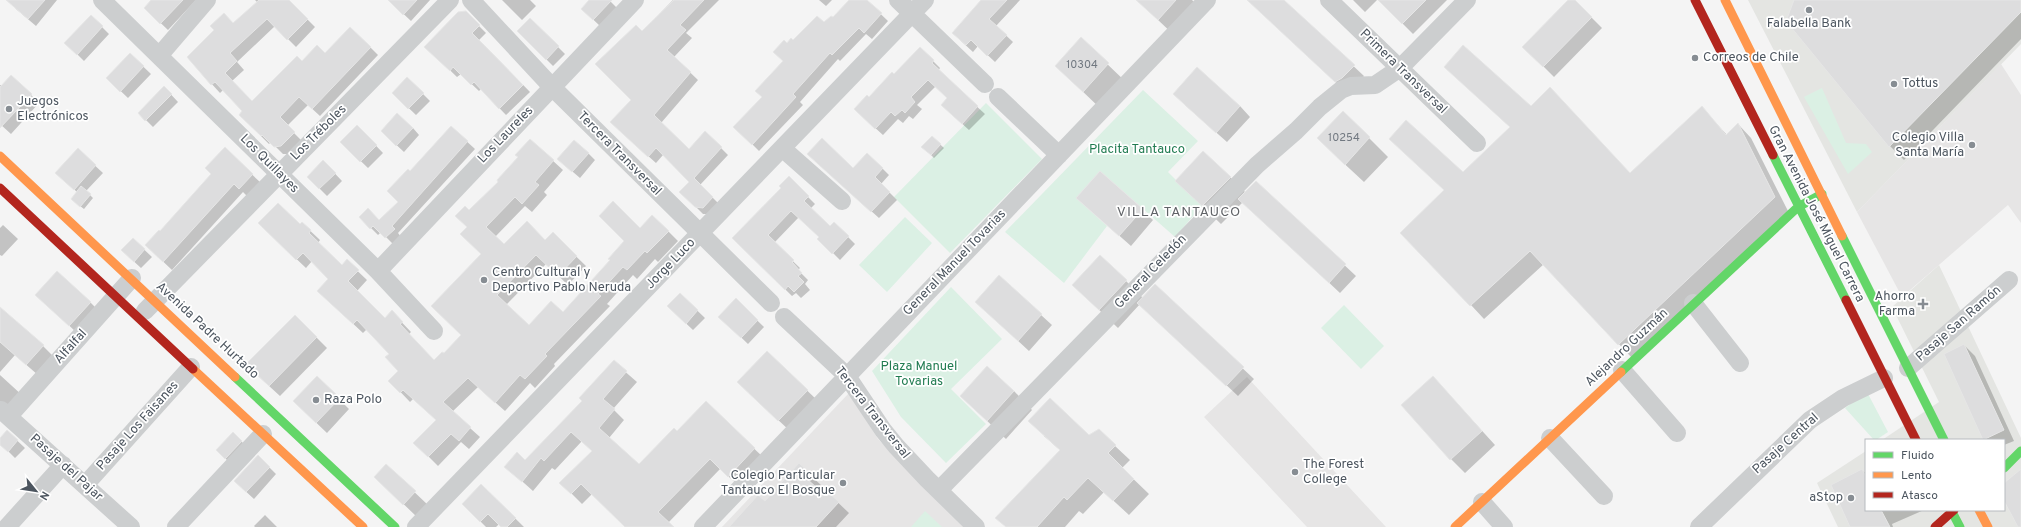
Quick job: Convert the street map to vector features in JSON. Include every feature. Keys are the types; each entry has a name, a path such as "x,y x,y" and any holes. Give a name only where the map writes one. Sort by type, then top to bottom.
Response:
{"main road":[{"name":"Gran Avenida José Miguel Carrera","path":"1694,0 1915,439"},
{"name":"Gran Avenida José Miguel Carrera","path":"1724,0 1944,439"},
{"name":"Avenida Padre Hurtado","path":"0,156 132,278 395,527"},
{"path":"0,188 363,527"},
{"name":"Alejandro Guzmán","path":"1455,527 1693,303 1798,207 1822,194"},
{"path":"2005,467 2021,451"},
{"path":"1935,527 1951,511"},
{"path":"1952,511 1960,527"},
{"path":"1980,511 1988,527"}],"street":[{"name":"Los Quillayes","path":"102,0 378,271 434,330"},
{"path":"159,56 207,0"},
{"name":"Los Tréboles","path":"139,318 450,0"},
{"name":"Tercera Transversal","path":"471,0 552,87 699,234 771,303"},
{"name":"Los Laureles","path":"378,271 635,0"},
{"path":"898,0 985,84"},
{"name":"Jorge Luco","path":"416,527 925,0"},
{"name":"General Manuel Tovarias","path":"703,527 1207,0"},
{"name":"Primera Transversal","path":"1329,0 1477,143"},
{"name":"General Celedón","path":"939,490 1243,178 1296,131 1320,107 1341,90 1351,86 1375,85 1400,68 1467,0"},
{"path":"998,97 1058,155"},
{"path":"782,148 842,201"},
{"name":"Alfalfal","path":"5,413 132,278"},
{"name":"Pasaje San Ramón","path":"1908,368 2009,280"},
{"path":"1693,303 1740,362"},
{"name":"Tercera Transversal","path":"784,316 847,376 883,430 906,458 976,527"},
{"name":"Pasaje Los Faisanes","path":"85,485 191,366"},
{"path":"1622,370 1677,433"},
{"name":"Pasaje Central","path":"1699,527 1810,420 1843,398 1884,378"},
{"name":"Pasaje del Pajar","path":"5,413 131,527"},
{"path":"176,527 263,434"},
{"path":"1550,438 1604,496"},
{"path":"7,527 63,465"},
{"path":"1482,502 1504,527"}],"shaded area":[{"path":"1748,0 2021,0 2021,44 1857,212"},
{"name":"Colegio Villa Santa María","path":"2001,64 2021,95 2021,223 2008,205 1902,297 1857,212"},
{"path":"1939,265 2021,438 2021,527 1838,527 1817,483 1865,452 1865,511 2005,511 2005,439 1884,439 1939,402 1892,307"},
{"name":"The Forest College","path":"1247,377 1386,527 1307,527 1204,417"},
{"name":"Colegio Particular Tantauco El Bosque","path":"849,393 878,439 965,527 722,527"}],"green space":[{"path":"1822,88 1846,143 1866,144 1872,152 1848,174 1804,97"},
{"name":"Placita Tantauco","path":"1143,90 1198,141 1168,172 1202,206 1175,237 1100,171 1076,198 1107,226 1064,283 1005,232"},
{"path":"986,103 1042,159 950,253 894,197"},
{"path":"905,217 932,243 887,292 859,265"},
{"name":"Plaza Manuel Tovarias","path":"951,287 1002,339 951,389 986,424 946,463 901,417 872,371"},
{"path":"1344,305 1384,346 1361,369 1321,328"},
{"path":"1867,392 1888,432 1878,439 1873,439 1845,408"},
{"path":"925,511 942,527 911,527"}],"building":[{"path":"6,0 45,0 28,19"},
{"path":"151,0 183,0 160,24 144,8"},
{"path":"259,0 289,0 308,19 287,40 267,19 230,53 237,61 225,73 252,101 297,56 302,61 317,45 325,53 350,27 371,47 312,109 299,97 280,117 295,132 281,146 274,147 239,115 242,111 215,82 211,85 187,57 214,30 210,26 224,13 233,23"},
{"path":"388,0 417,0 403,15"},
{"path":"589,0 612,0 593,20 581,9"},
{"path":"674,0 704,0 680,25 686,30 667,50 691,72 654,115 689,149 705,131 722,147 694,178 713,197 703,208 695,207 679,192 689,182 656,148 648,157 610,122 631,100 595,64 636,25 642,31"},
{"path":"849,0 867,0 882,13 864,33 859,28 832,55 830,53 793,94 796,97 752,145 733,127 762,97 755,91 783,61 773,52 784,40 787,43 791,38 793,40 817,16 824,22 831,16 833,17"},
{"path":"981,0 1007,0 989,19 1007,35 987,56 971,40 966,45 952,33"},
{"path":"1136,0 1176,0 1158,20"},
{"path":"1247,0 1284,0 1355,65 1342,78 1335,82"},
{"path":"1378,0 1426,0 1402,24"},
{"path":"1568,0 1575,0 1592,17 1543,67 1522,47"},
{"name":"Tottus","path":"1794,0 2021,0 2021,12 1889,147 1786,21"},
{"path":"466,11 480,25 472,33 523,85 499,109 474,82 471,85 453,67 450,71 424,47 458,12"},
{"path":"91,15 103,26 77,55 64,43"},
{"path":"530,18 559,46 546,60 517,31"},
{"path":"1081,37 1109,63 1083,92 1055,66"},
{"path":"1463,45 1531,106 1550,87 1630,173 1702,106 1726,135 1738,123 1775,197 1618,345 1530,251 1470,306 1400,233 1444,190 1389,139 1406,120 1463,172 1510,127 1444,67"},
{"path":"920,47 934,60 932,63 978,106 962,124 941,105 947,98 928,80 911,97 915,102 905,113 902,110 895,116 891,112 875,129 854,109 867,95 869,97 892,72 894,74"},
{"path":"130,53 144,66 120,92 106,78"},
{"path":"1197,67 1240,106 1216,133 1173,94"},
{"name":"Juegos Electrónicos","path":"11,75 32,94 0,128 0,87"},
{"path":"407,77 424,93 408,109 392,93"},
{"path":"164,86 172,94 145,121 138,113"},
{"path":"1343,111 1370,137 1345,165 1317,138"},
{"path":"397,113 413,128 396,146 381,131"},
{"path":"357,125 377,145 360,162 340,142"},
{"path":"451,126 468,141 392,226 395,229 385,238 373,226 370,229 359,217 368,208 379,220 398,202 387,191 408,169 410,171"},
{"path":"932,136 941,144 931,155 921,147"},
{"path":"822,138 853,168 867,153 883,168 875,177 890,192 871,212 807,154"},
{"path":"530,139 554,160 535,182 539,185 522,204 515,197 486,227 504,244 527,221 545,240 553,232 577,256 558,276 536,255 497,295 529,325 551,301 563,312 610,260 608,259 624,241 599,216 613,201 640,228 652,215 669,231 647,253 645,251 627,270 623,267 598,294 601,296 545,354 547,356 525,379 520,375 495,403 468,378 443,402 471,427 459,441 451,434 428,457 413,443 436,420 403,390 400,393 388,381 398,371 385,357 389,354 357,320 353,324 317,291 328,279 303,253 296,260 258,223 278,203 300,224 302,222 311,230 309,233 342,265 347,259 359,270 348,281 385,318 392,310 403,322 400,324 434,360 442,352 444,353 461,335 431,306 481,254 460,234 467,227 455,216 465,206 469,210 498,182 497,180 518,157 515,155"},
{"path":"574,140 589,153 572,172 557,159"},
{"path":"225,147 253,174 239,189 234,184 163,262 145,245 159,230 160,231 211,174 205,168"},
{"path":"78,148 96,165 74,190 55,173"},
{"path":"1203,151 1231,177 1202,206 1175,181"},
{"path":"323,160 336,173 319,189 307,177"},
{"path":"1100,171 1143,209 1119,236 1076,198"},
{"path":"789,176 809,196 804,201 830,226 834,222 849,236 832,254 817,239 819,237 791,211 768,235 794,260 792,262 802,273 798,276 804,282 794,292 788,286 785,290 732,238 781,188 779,186"},
{"path":"1256,181 1346,264 1329,283 1238,199"},
{"path":"81,186 91,194 80,207 71,199"},
{"path":"133,238 145,249 134,262 121,250"},
{"path":"1100,255 1127,280 1099,310 1072,285"},
{"path":"57,271 91,302 69,326 35,295"},
{"path":"999,275 1042,314 1018,341 975,302"},
{"path":"1155,284 1244,367 1226,386 1137,303"},
{"path":"680,293 698,310 686,324 667,306"},
{"path":"736,298 758,320 741,338 718,317"},
{"path":"0,307 44,345 26,365 0,342"},
{"path":"295,315 317,337 269,386 246,364"},
{"path":"1964,344 2004,430 1983,439 1944,354"},
{"path":"767,351 808,390 778,421 737,382"},
{"path":"614,360 627,371 603,399 615,409 599,428 639,464 674,428 677,431 706,401 755,448 728,477 710,459 658,512 674,527 625,527 581,484 571,494 559,483 592,451 571,432 544,461 541,458 522,482 504,467 517,452 525,460 582,401 579,398"},
{"path":"987,366 1014,391 987,421 960,396"},
{"name":"Raza Polo","path":"317,376 340,398 316,423 293,401"},
{"path":"1433,376 1482,431 1450,460 1401,405"},
{"path":"1050,398 1089,435 1099,429 1116,445 1108,453 1134,479 1113,501 1088,478 1067,500 1064,497 1037,527 1006,527 995,518 1060,450 1028,421"},
{"path":"7,430 18,440 8,452 0,445 0,438"},
{"path":"233,432 242,441 225,459 216,450"},
{"path":"258,455 270,467 246,492 234,481"},
{"path":"799,463 811,474 807,479 826,496 829,493 839,502 816,527 729,527 758,495 765,501"},
{"path":"386,464 416,491 403,505 374,477"},
{"name":"aStop","path":"1862,469 1865,475 1865,511 1882,511 1890,527 1850,527 1831,485"},
{"path":"2021,469 2021,527 2018,527 2005,503 2005,482"},
{"path":"481,484 516,518 507,527 501,527 488,514 480,522 462,504"}],"traffic: fast":[{"path":"1773,155 1846,300"},
{"path":"1621,372 1798,207 1822,194"},
{"path":"1842,236 1944,439"},
{"path":"235,377 395,527"},
{"path":"2005,467 2021,451"},
{"path":"1952,511 1960,527"}],"traffic: slow":[{"path":"1725,0 1842,236"},
{"path":"0,156 235,377"},
{"path":"193,369 363,527"},
{"path":"1455,527 1621,372"},
{"path":"1980,511 1988,527"}],"traffic: jam":[{"path":"1695,0 1773,155"},
{"path":"0,188 193,369"},
{"path":"1846,300 1916,439"},
{"path":"1935,527 1953,511"}],"place":[{"name":"Falabella Bank","path":"1809,10"},
{"name":"Correos de Chile","path":"1695,58"},
{"name":"Tottus","path":"1894,84"},
{"name":"Juegos Electrónicos","path":"9,109"},
{"name":"Colegio Villa Santa María","path":"1972,145"},
{"name":"Centro Cultural y Deportivo Pablo Neruda","path":"484,280"},
{"name":"Ahorro Farma","path":"1923,304"},
{"name":"Raza Polo","path":"316,400"},
{"name":"The Forest College","path":"1295,472"},
{"name":"Colegio Particular Tantauco El Bosque","path":"843,483"},
{"name":"aStop","path":"1851,498"}],"district":[{"name":"VILLA TANTAUCO","path":"1179,212"}]}
